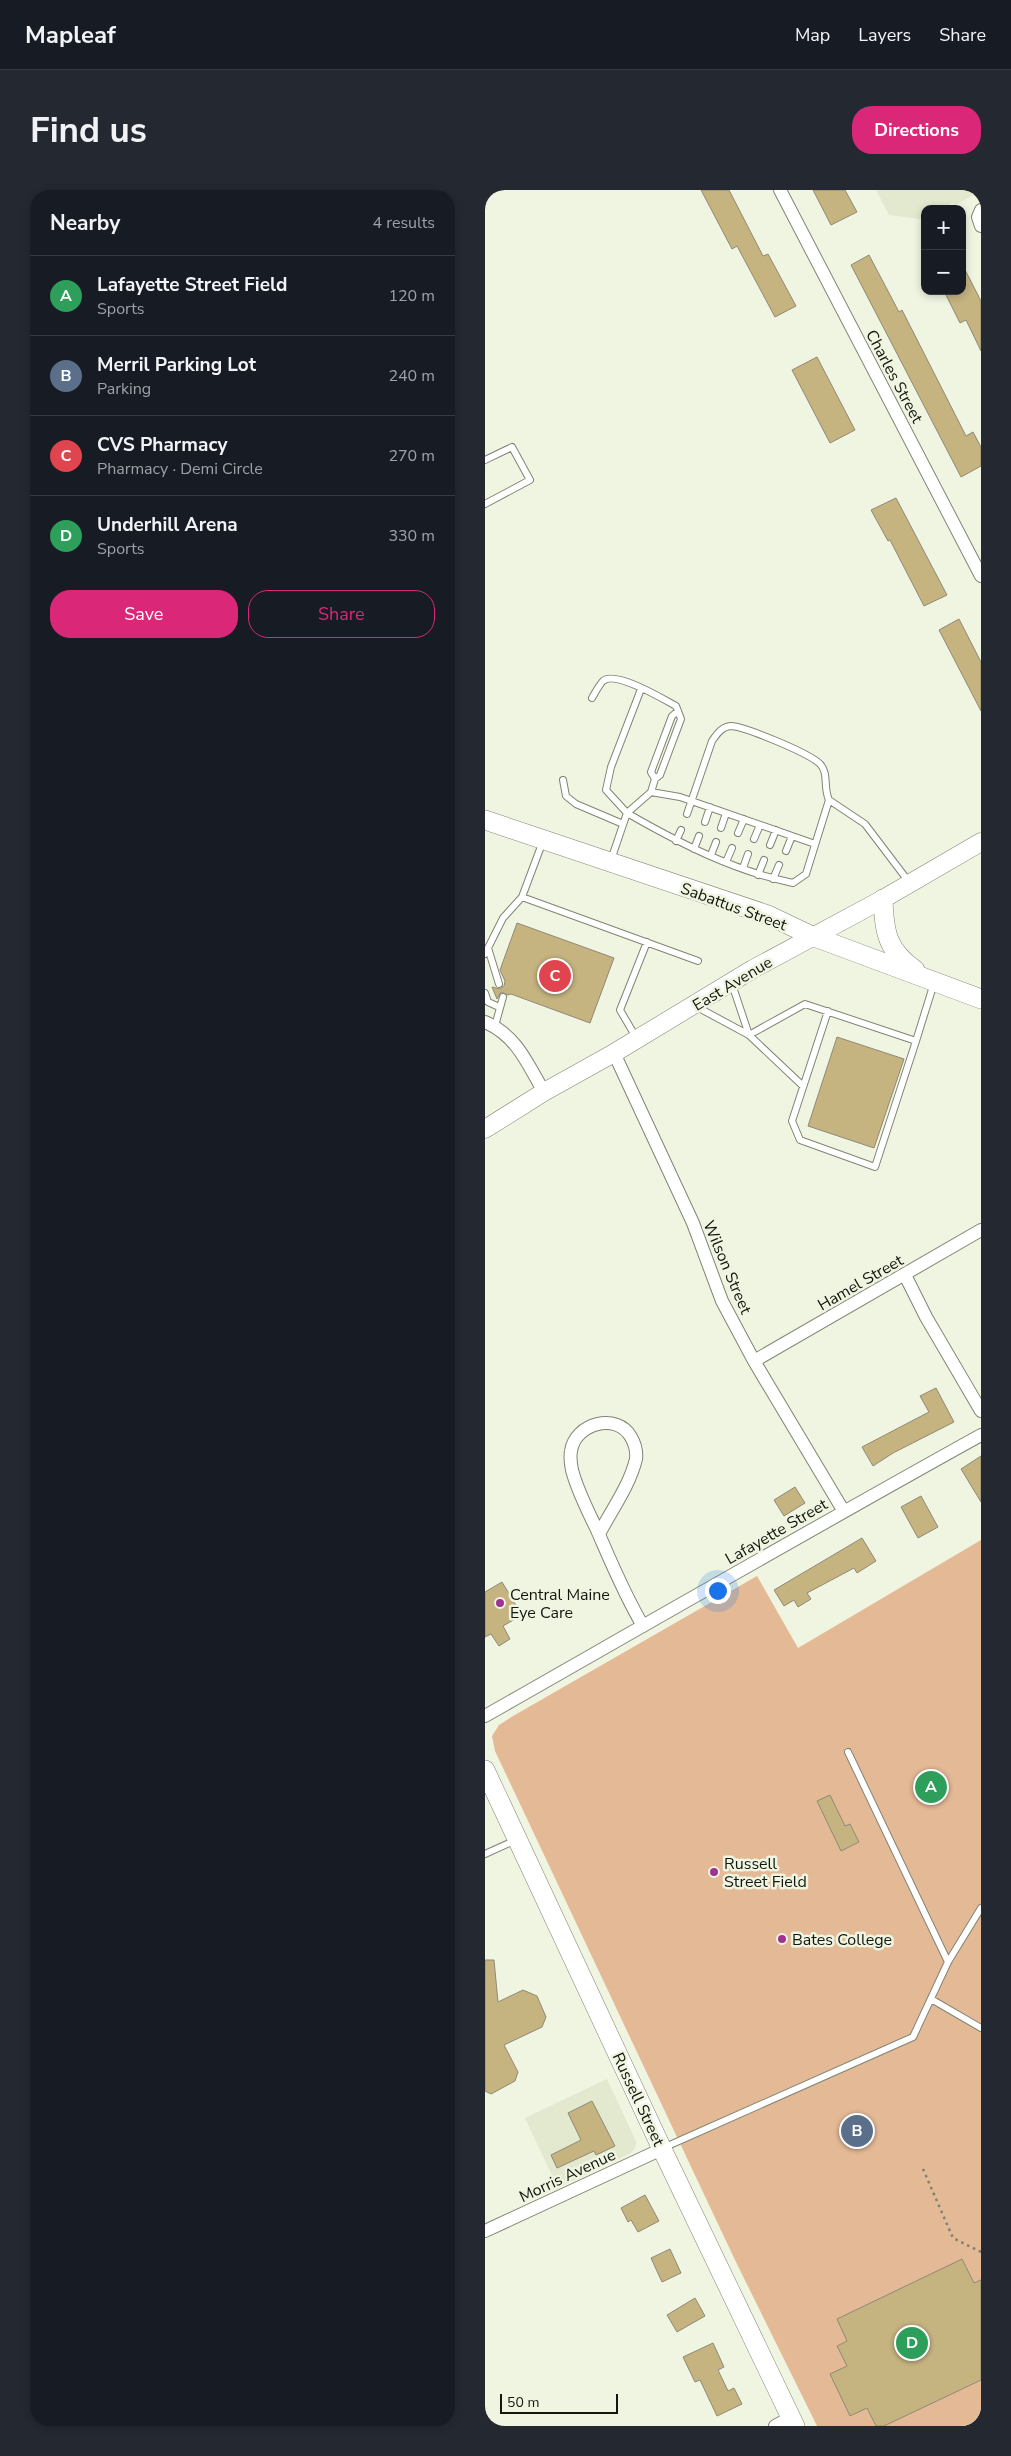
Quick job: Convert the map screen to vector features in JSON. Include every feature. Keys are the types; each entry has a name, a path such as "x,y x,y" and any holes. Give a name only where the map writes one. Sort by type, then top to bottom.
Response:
{"main road":[{"name":"Sabattus Street","path":"485,820 768,916 812,936 981,999"},
{"name":"East Avenue","path":"485,1128 544,1092 637,1040 732,982 812,936 883,899 981,842"},
{"path":"883,899 886,934 893,950 904,962 931,981"},
{"name":"Russell Street","path":"485,1770 662,2149 787,2423"}],"street":[{"name":"Charles Street","path":"780,190 981,576"},
{"path":"981,210 978,217 981,226"},
{"path":"490,1024 515,1043 544,1092"},
{"name":"Wilson Street","path":"615,1053 693,1223 721,1301 754,1361 843,1510"},
{"name":"Hamel Street","path":"754,1361 981,1230"},
{"path":"905,1274 926,1317 981,1411"},
{"path":"599,1534 628,1481 637,1450 629,1433 621,1425 606,1422 590,1427 582,1432 571,1450 571,1469 599,1534 643,1626"},
{"name":"Lafayette Street","path":"485,1716 766,1557 843,1510 981,1435"},
{"name":"Morris Avenue","path":"485,2231 662,2149"}],"lane":[{"path":"485,460 512,447 530,480 485,504"},
{"path":"592,698 603,681 608,678 624,680 676,706 681,719 660,775 655,779 651,792 627,812 610,862"},
{"path":"641,688 611,767 606,790 627,812 676,841 694,849 759,875 793,883 807,874 829,800"},
{"path":"687,814 712,741 719,730 731,726 787,745 822,765 826,774 825,791 829,800 865,824 909,883"},
{"path":"563,780 566,796 576,804 623,824"},
{"path":"651,792 711,807 815,844"},
{"path":"705,822 711,807"},
{"path":"721,828 726,813"},
{"path":"738,833 744,819"},
{"path":"754,839 760,825"},
{"path":"676,841 681,830"},
{"path":"770,845 776,830"},
{"path":"694,849 699,836"},
{"path":"786,851 792,836"},
{"path":"499,984 486,951 503,918 522,897 543,840"},
{"path":"711,855 716,842"},
{"path":"726,862 732,848"},
{"path":"743,868 748,854"},
{"path":"759,875 764,860"},
{"path":"773,879 779,865"},
{"path":"522,897 698,961"},
{"path":"637,1040 620,1010 647,942"},
{"path":"827,1011 792,1121 800,1140 875,1167 916,1041 931,981"},
{"path":"732,982 749,1035"},
{"path":"485,993 488,1002 499,1007"},
{"path":"490,1024 503,997"},
{"path":"749,1035 805,1004 916,1041"},
{"path":"694,1005 749,1035 803,1086"},
{"path":"847,1752 948,1962"},
{"path":"485,1854 517,1839"},
{"path":"662,2149 913,2037 948,1962 981,1908"},
{"path":"931,1999 981,2028"}],"path":[{"path":"923,2169 953,2238 981,2252"}],"shaded area":[{"path":"876,190 981,190 955,205 954,202 948,205 921,205 921,218 919,219 889,215"},
{"name":"Bates College","path":"981,1540 981,2426 817,2426 735,2260 495,1751 492,1736 499,1725 513,1716 757,1576 798,1648"},
{"path":"607,2079 636,2141 636,2146 631,2153 558,2188 525,2118"}],"building":[{"path":"701,190 729,190 763,256 768,254 796,306 775,317 737,246 732,249"},
{"path":"813,190 845,190 857,212 831,225"},
{"path":"869,255 899,312 902,310 966,436 973,432 981,447 981,466 961,477 851,265"},
{"path":"966,272 981,301 981,351 966,320 960,323 946,295 966,295"},
{"path":"817,357 855,430 830,443 792,370"},
{"path":"896,498 947,595 924,606 890,540 888,541 871,510"},
{"path":"959,619 981,662 981,711 939,630"},
{"path":"517,923 614,958 590,1023 511,994 508,995 501,992 497,999 492,987 500,989 504,986 505,981 500,970"},
{"path":"837,1037 904,1059 874,1148 808,1126"},
{"path":"936,1388 954,1422 893,1453 873,1466 862,1447 929,1412 920,1396"},
{"path":"981,1456 981,1502 961,1469"},
{"path":"795,1487 805,1503 784,1516 774,1500"},
{"path":"921,1496 938,1527 918,1538 901,1507"},
{"path":"862,1538 876,1561 857,1573 854,1568 807,1593 811,1599 798,1607 794,1600 784,1606 774,1590"},
{"name":"Central Maine Eye Care","path":"502,1582 522,1615 503,1626 510,1639 499,1646 491,1634 485,1637 485,1592"},
{"path":"830,1795 845,1826 850,1824 859,1842 841,1851 817,1801"},
{"path":"485,1960 494,1960 498,2002 523,1990 537,1996 546,2017 542,2027 504,2045 518,2072 515,2081 491,2094 485,2091"},
{"path":"592,2101 615,2146 596,2155 594,2151 557,2168 551,2155 581,2140 568,2113"},
{"path":"645,2195 659,2221 638,2232 631,2220 628,2222 621,2208"},
{"path":"670,2249 681,2273 662,2282 651,2258"},
{"path":"962,2259 974,2283 981,2280 981,2380 884,2426 876,2426 867,2408 850,2416 830,2374 847,2366 837,2346 847,2341 837,2319"},
{"path":"695,2298 705,2316 677,2332 667,2315"},
{"path":"713,2343 724,2367 718,2370 728,2391 734,2388 742,2404 717,2416 700,2380 695,2382 683,2357"}],"place":[{"name":"CVS Pharmacy","path":"555,976"},
{"name":"Central Maine Eye Care","path":"500,1603"},
{"name":"Lafayette Street Field","path":"931,1787"},
{"name":"Russell Street Field","path":"714,1872"},
{"name":"Bates College","path":"782,1939"},
{"name":"Merril Parking Lot","path":"857,2131"},
{"name":"Underhill Arena","path":"912,2343"}]}
